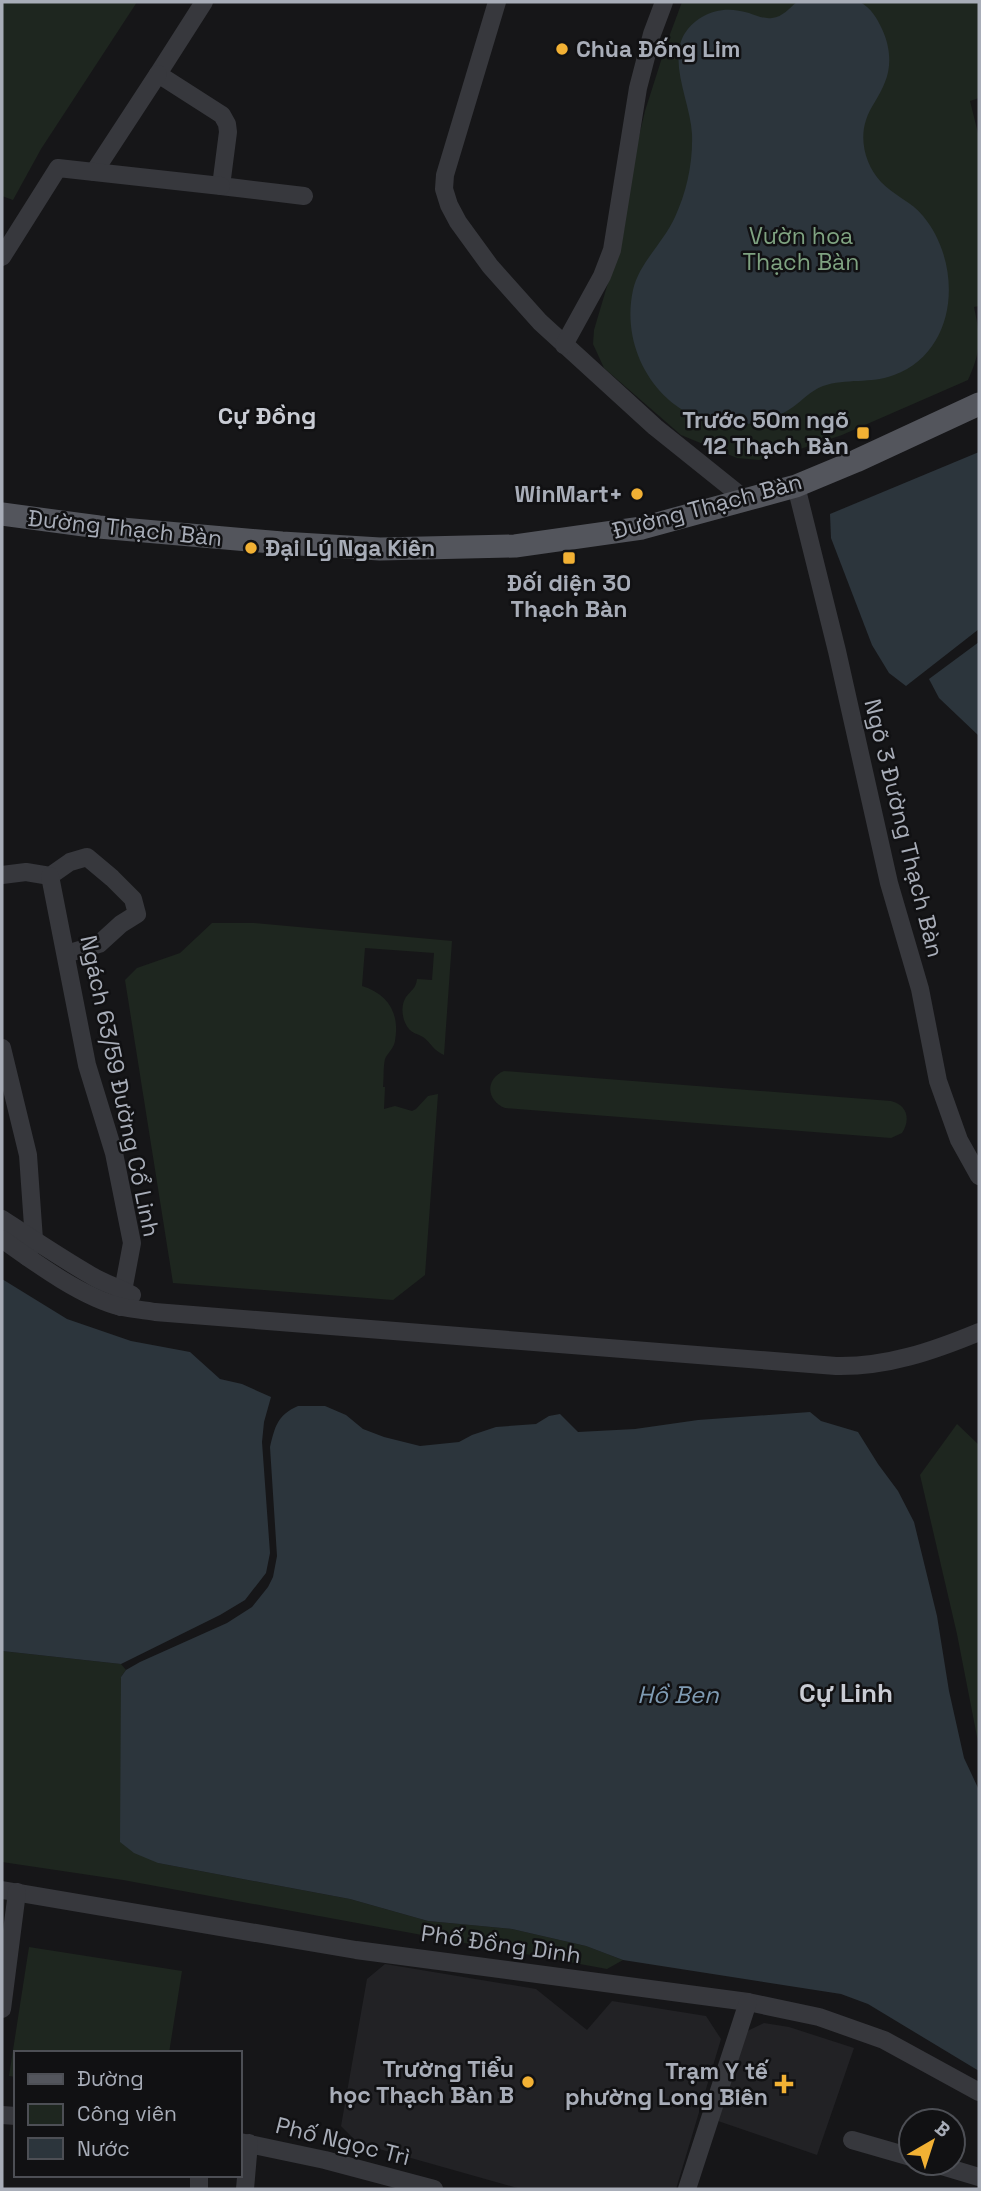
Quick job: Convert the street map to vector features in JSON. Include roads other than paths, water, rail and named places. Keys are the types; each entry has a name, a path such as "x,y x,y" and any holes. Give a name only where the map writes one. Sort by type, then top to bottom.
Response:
{"main road":[{"name":"Đường Thạch Bàn","path":"2,514 99,527 282,543 380,549 515,546 642,528 796,486 979,404"}],"street":[{"path":"94,172 204,2"},
{"path":"497,2 445,175 444,190 449,205 490,266 540,322 655,427 747,500"},
{"path":"564,345 603,276 612,250 638,88 652,34 664,2"},
{"path":"158,74 222,115 228,124 220,186"},
{"path":"2,257 58,168 303,197"},
{"name":"Ngõ 3 Đường Thạch Bàn","path":"796,486 890,883 920,989 938,1081 958,1140 979,1176"},
{"path":"2,875 26,872 50,876 70,862 87,857 133,899 137,914 99,944 66,954"},
{"name":"Ngách 63/59 Đường Cổ Linh","path":"50,876 87,1065 114,1153 132,1243 122,1298"},
{"path":"2,1048 28,1155 31,1249"},
{"path":"2,1219 31,1249 95,1297 122,1298 155,1312 856,1367 895,1361 979,1332"},
{"path":"2,1239 31,1249"},
{"path":"2,2009 10,1891"},
{"name":"Phố Đồng Dinh","path":"10,1891 356,1950 748,2002 819,2017 884,2040 979,2092"},
{"path":"687,2189 748,2002"},
{"path":"852,2140 897,2153"},
{"path":"244,2142 245,2189"},
{"name":"Phố Ngọc Trì","path":"244,2142 434,2189"}],"water":[{"name":"Vườn hoa Thạch Bàn","path":"797,2 860,2 876,17 885,35 889,69 866,120 863,136 865,153 871,169 881,182 919,211 936,236 949,281 948,304 942,327 932,347 916,363 894,375 823,386 789,410 774,417 754,423 726,425 700,419 678,407 659,390 644,368 634,344 630,317 633,290 646,262 675,217 688,176 692,134 679,71 681,41 689,28 702,17 719,10 737,10 772,18 783,14"},
{"path":"979,452 979,629 906,686 889,673 872,645 831,538 830,514"},
{"path":"979,642 979,736 939,698 929,679"},
{"path":"2,1279 67,1319 131,1341 190,1352 220,1379 242,1384 271,1397 262,1442 270,1553 266,1573 245,1600 121,1664 2,1651"},
{"name":"Hồ Ben","path":"298,1406 325,1406 346,1415 363,1429 420,1446 459,1442 496,1427 536,1424 549,1416 560,1414 578,1432 810,1412 821,1421 858,1432 898,1491 914,1522 937,1616 949,1691 964,1758 979,1790 979,2071 868,2004 841,1994 623,1960 586,1946 512,1929 428,1921 350,1899 158,1863 134,1853 120,1842 121,1677 126,1670 140,1662 227,1623 252,1607 268,1587 277,1556 270,1447 278,1422 285,1413"}],"place":[{"name":"Chùa Đống Lim","path":"562,49"},
{"name":"Trước 50m ngõ 12 Thạch Bàn","path":"863,433"},
{"name":"WinMart+","path":"637,494"},
{"name":"Đại Lý Nga Kiên","path":"251,548"},
{"name":"Đối diện 30 Thạch Bàn","path":"569,558"},
{"name":"Trường Tiểu học Thạch Bàn B","path":"528,2082"},
{"name":"Trạm Y tế phường Long Biên","path":"784,2084"}],"district":[{"name":"Cự Đồng","path":"267,415"},
{"name":"Cự Linh","path":"846,1693"}]}
